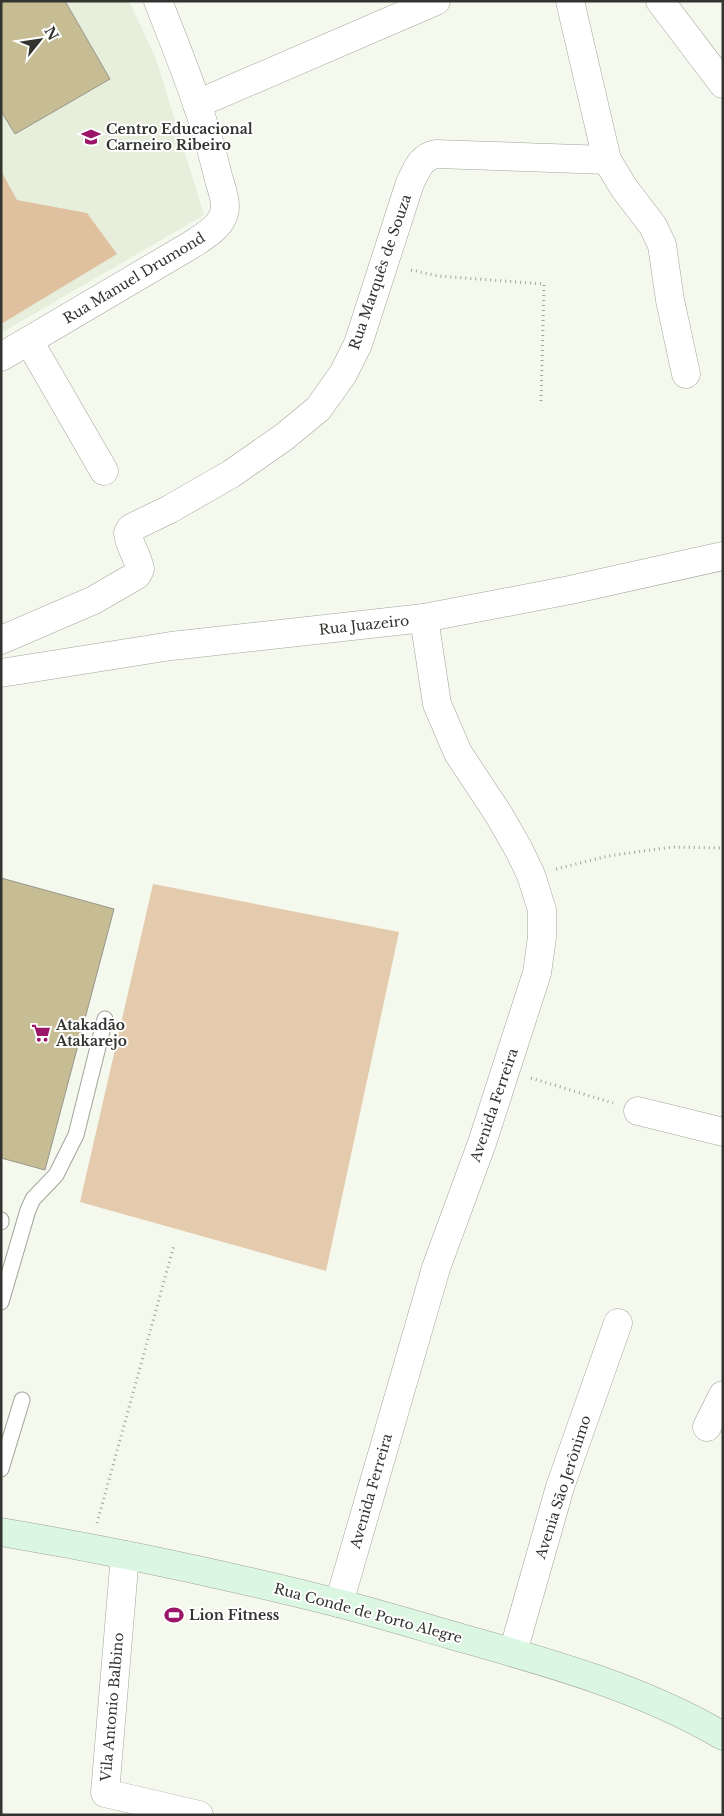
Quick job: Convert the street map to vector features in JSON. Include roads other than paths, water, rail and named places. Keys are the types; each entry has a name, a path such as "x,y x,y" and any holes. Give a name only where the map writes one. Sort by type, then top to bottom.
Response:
{"main road":[{"name":"Rua Conde de Porto Alegre","path":"1,1532 90,1547 243,1580 339,1603 513,1652 652,1700 723,1736"}],"street":[{"name":"Rua Manuel Drumond","path":"1,357 191,245 211,232 220,220 225,206 211,148 197,104 158,1"},
{"path":"197,104 436,1"},
{"path":"570,1 607,160 624,188 653,226 662,245 670,300 686,374"},
{"path":"660,1 723,84"},
{"name":"Rua Marquês de Souza","path":"1,640 94,600 137,575 140,569 139,563 128,539 128,533 131,528 170,509 231,474 284,437 318,409 343,374 358,344 410,183 422,162 428,156 436,154 607,160"},
{"path":"29,341 104,471"},
{"name":"Rua Juazeiro","path":"1,673 171,646 424,618 570,590 723,556"},
{"name":"Avenida Ferreira","path":"339,1603 436,1268 507,1070 537,974 542,937 542,910 531,875 520,850 458,753 437,704 424,618"},
{"path":"638,1111 723,1132"},
{"name":"Avenia São Jerônimo","path":"513,1652 560,1487 618,1323"},
{"path":"707,1427 723,1395"},
{"name":"Vila Antonio Balbino","path":"124,1555 104,1804 199,1815"}],"lane":[{"path":"1,1302 28,1210 33,1199 56,1175 76,1135 105,1019"},
{"path":"1,1469 22,1400"}],"place":[{"name":"Centro Educacional Carneiro Ribeiro","path":"91,137"},
{"name":"Atakadão Atakarejo","path":"41,1033"},
{"name":"Lion Fitness","path":"174,1615"}]}
